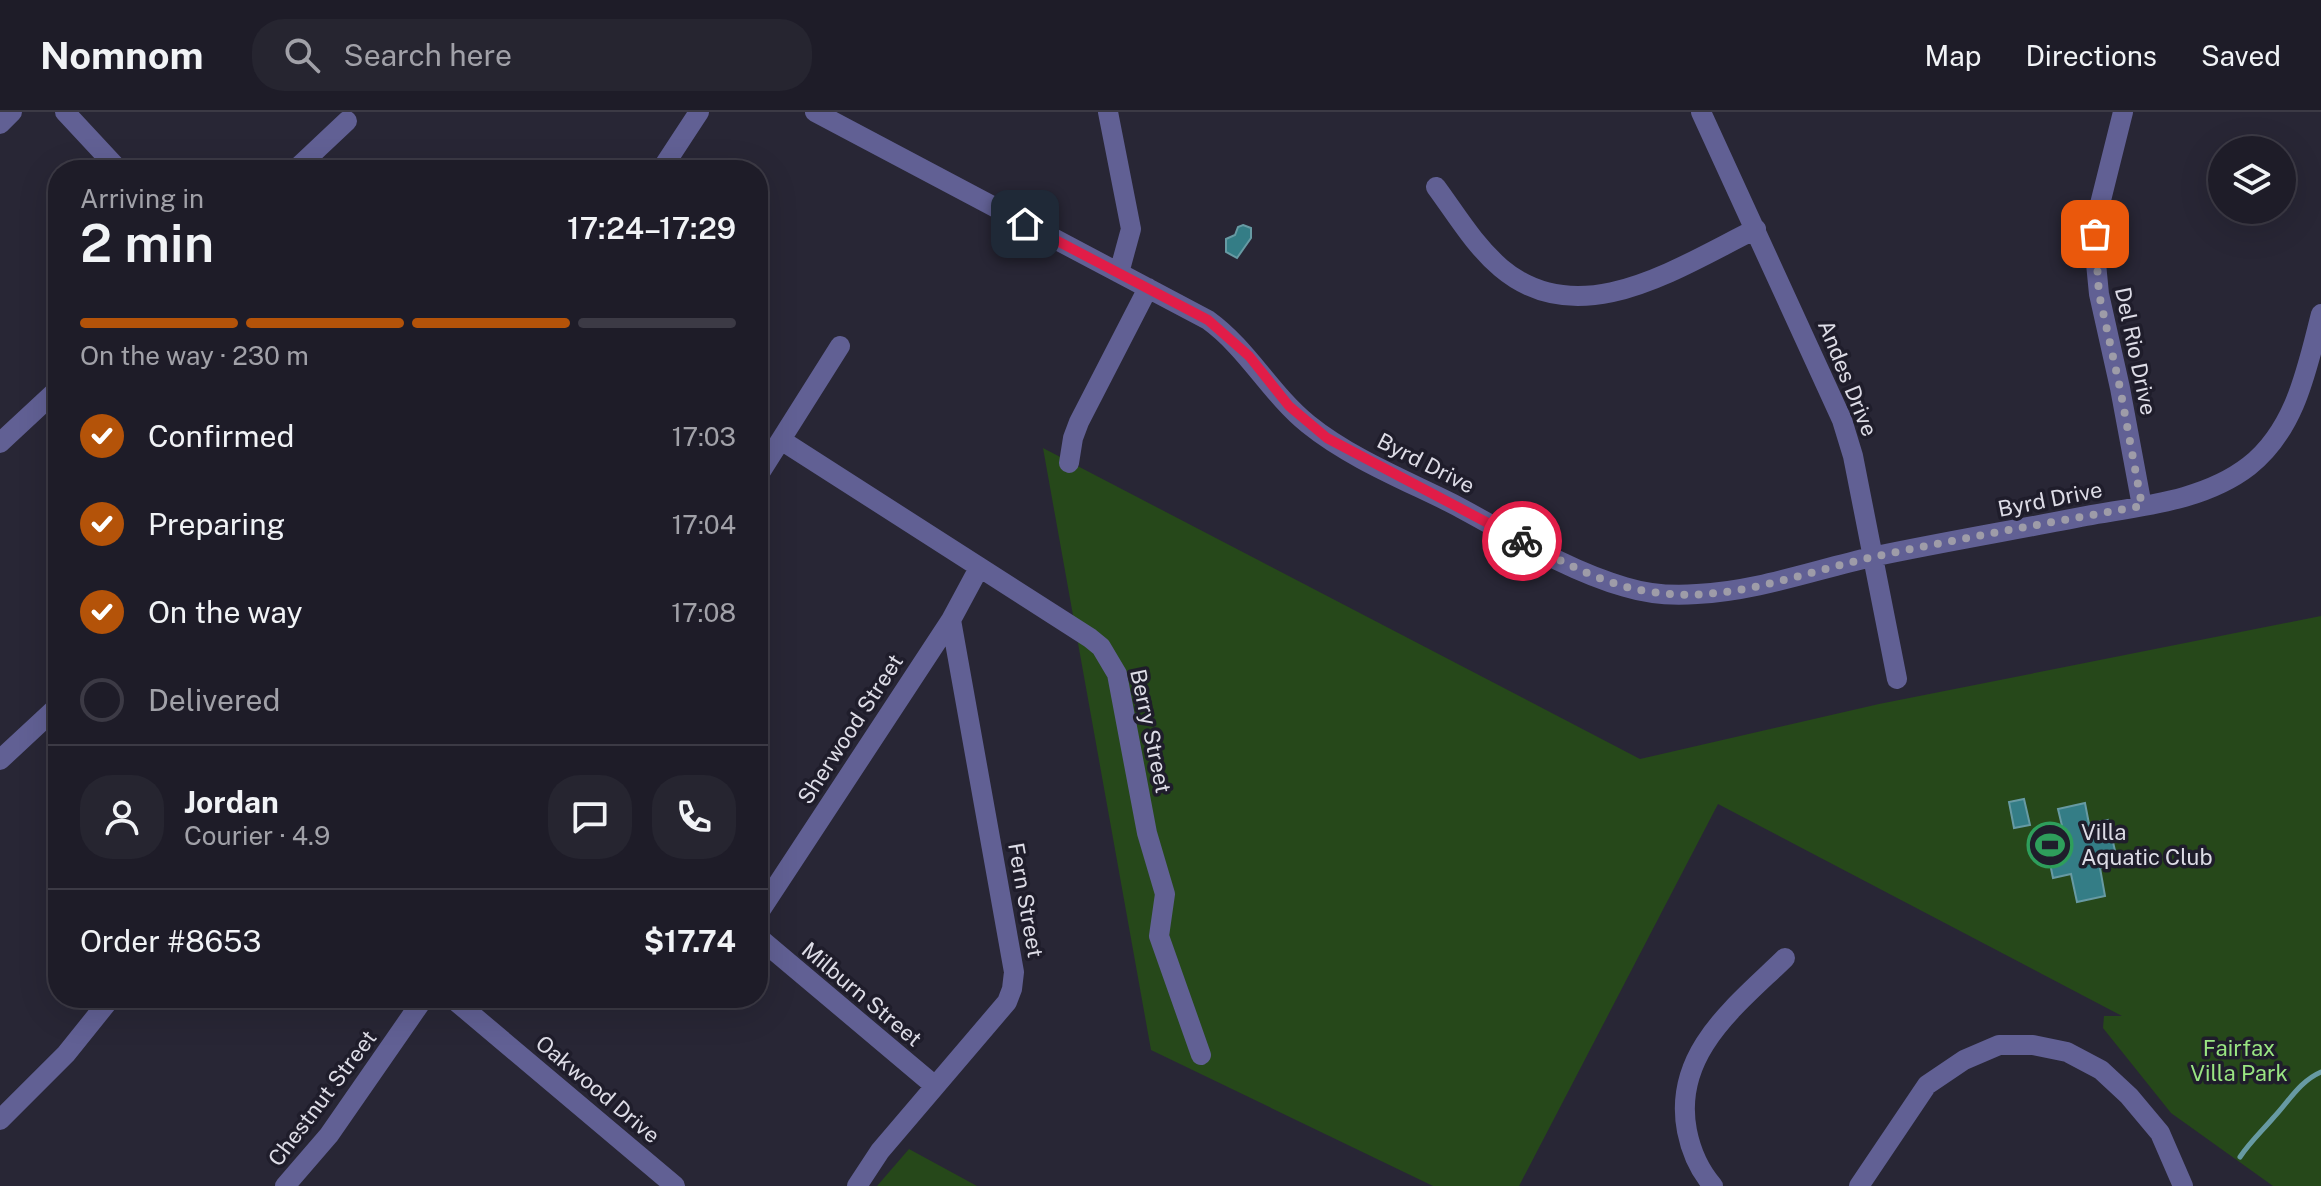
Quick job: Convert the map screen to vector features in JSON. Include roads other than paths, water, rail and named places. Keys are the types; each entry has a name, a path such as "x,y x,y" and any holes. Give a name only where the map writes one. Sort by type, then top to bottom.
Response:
{"street":[{"path":"0,124 12,112"},
{"path":"65,112 110,160"},
{"path":"668,160 699,112"},
{"name":"Byrd Drive","path":"815,112 1208,320 1249,356 1289,406 1327,438 1552,556 1604,580 1652,593 1699,594 1763,584 1874,557 2142,506 2201,492 2223,483 2263,453 2295,404 2321,314"},
{"path":"1108,112 1131,229 1119,273"},
{"name":"Andes Drive","path":"1701,112 1842,420 1853,456 1897,679"},
{"name":"Del Rio Drive","path":"2123,112 2097,216 2095,253 2099,294 2142,506"},
{"path":"306,160 347,121"},
{"path":"1436,187 1482,250 1503,270 1535,287 1568,296 1601,296 1629,289 1756,229"},
{"path":"1069,463 1079,422 1148,288"},
{"path":"768,460 840,346"},
{"path":"0,443 48,398"},
{"name":"Berry Street","path":"781,440 1090,638 1111,661 1117,674 1147,833 1165,894 1159,936 1201,1055"},
{"name":"Sherwood Street","path":"768,899 951,620 979,568"},
{"name":"Fern Street","path":"857,1186 880,1151 1007,1002 1012,989 1014,972 951,620"},
{"path":"0,760 48,715"},
{"name":"Milburn Street","path":"768,945 935,1086"},
{"path":"1713,1186 1689,1142 1685,1121 1687,1081 1698,1051 1715,1027 1785,958"},
{"path":"0,1120 66,1054 103,1008"},
{"name":"Chestnut Street","path":"285,1186 346,1112 417,1008"},
{"name":"Oakwood Drive","path":"464,1008 675,1186"},
{"path":"1859,1186 1927,1085 1964,1060 1999,1045 2033,1045 2067,1052 2101,1070 2129,1096 2160,1133 2183,1186"}],"water":[{"path":"1238,227 1251,228 1251,238 1237,258 1226,252 1226,239 1235,235"},
{"path":"2024,799 2030,825 2014,828 2009,802"},
{"path":"2085,803 2089,824 2108,820 2118,864 2100,868 2105,896 2077,902 2071,874 2053,878 2044,834 2063,830 2058,809"}],"waterway":[{"path":"2240,1157 2301,1086 2321,1072"}],"place":[{"name":"Villa Aquatic Club","path":"2050,845"}],"park label":[{"name":"Fairfax Villa Park","path":"2239,1060"}]}
